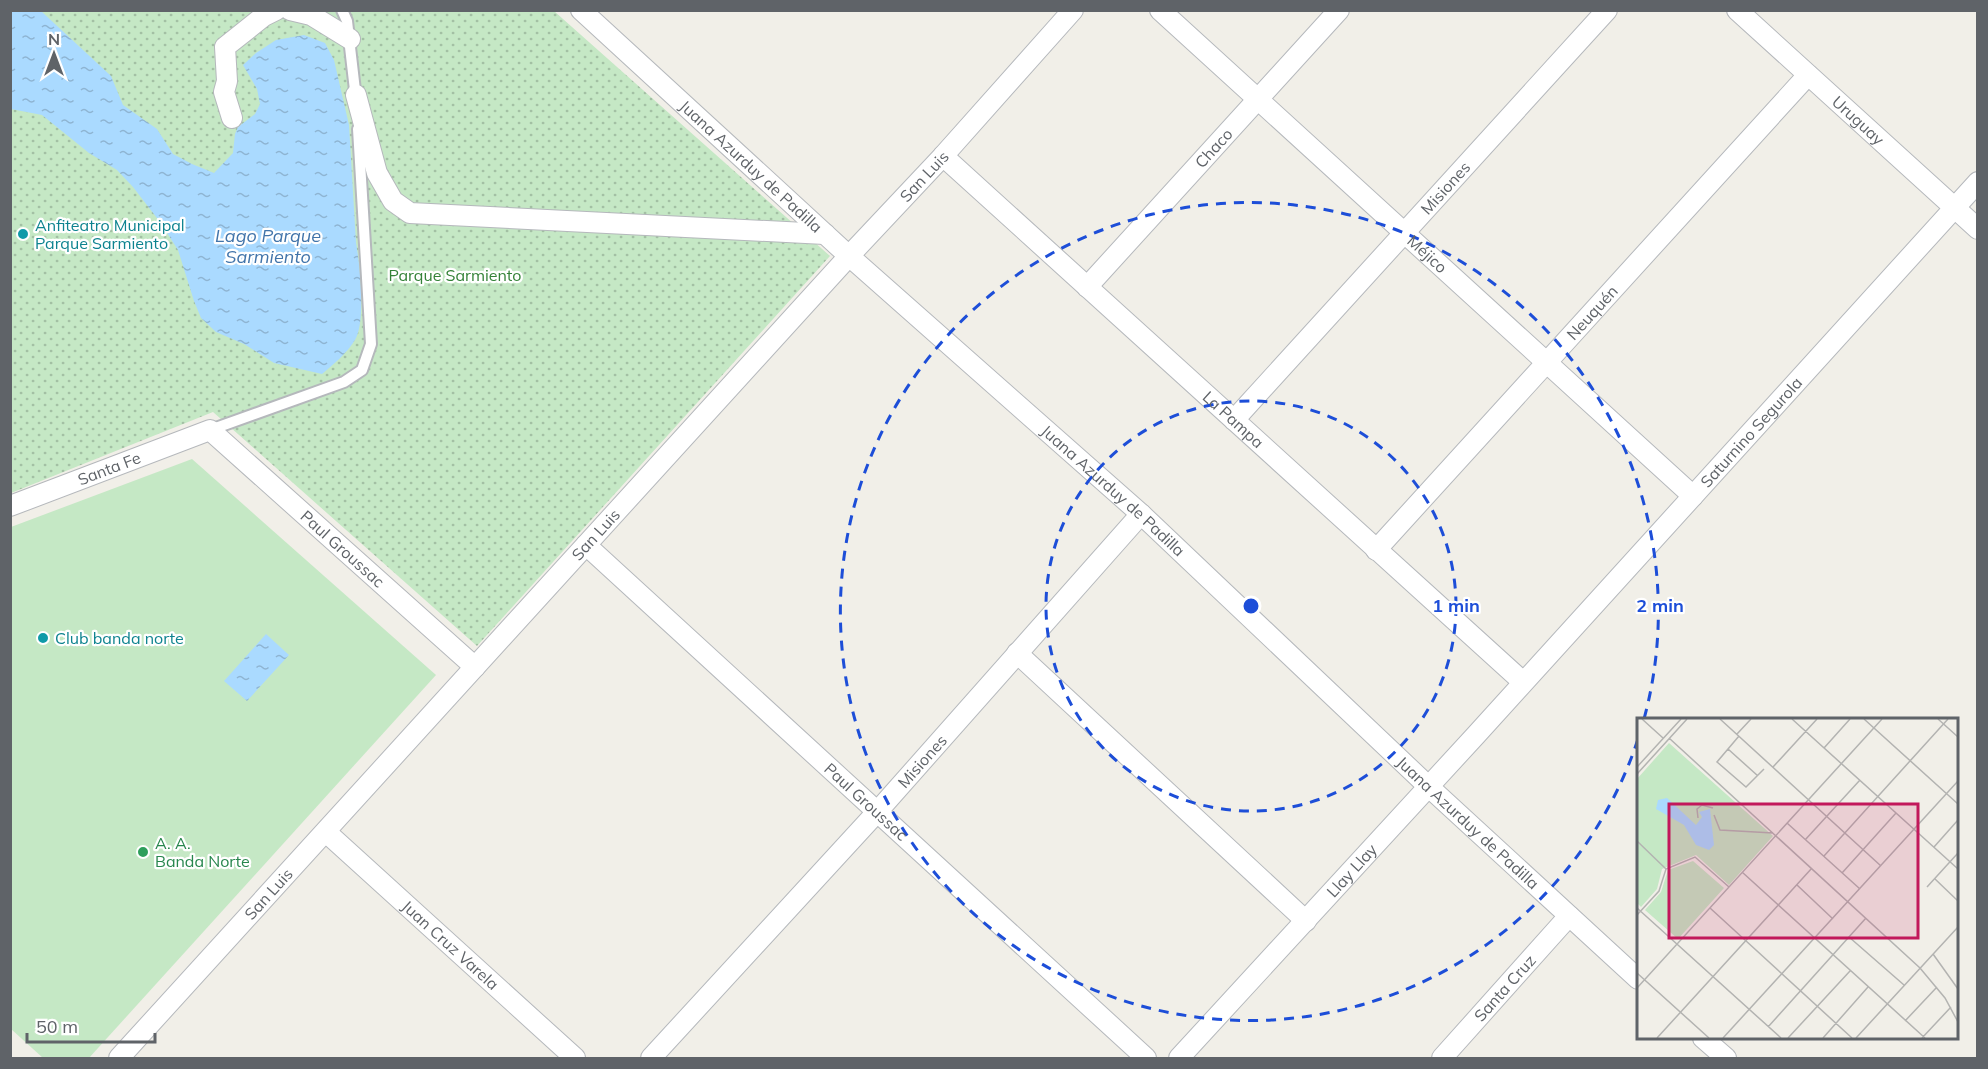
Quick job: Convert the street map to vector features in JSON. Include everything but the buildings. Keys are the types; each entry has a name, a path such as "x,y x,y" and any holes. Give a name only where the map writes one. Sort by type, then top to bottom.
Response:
{"street":[{"path":"232,118 224,92 227,81 225,47 257,20 276,10"},
{"path":"290,10 311,15 350,39"},
{"name":"Juana Azurduy de Padilla","path":"581,10 849,256 1141,514 1429,787 1637,978"},
{"name":"San Luis","path":"119,1059 849,256 943,156 1073,10"},
{"name":"Méjico","path":"1160,10 1693,496"},
{"name":"Chaco","path":"1087,287 1339,10"},
{"name":"Misiones","path":"1234,420 1607,10"},
{"name":"Uruguay","path":"1737,10 1977,229"},
{"name":"Neuquén","path":"1376,550 1808,75"},
{"path":"356,95 376,173 393,201 410,213 825,234"},
{"name":"La Pampa","path":"943,156 1523,682"},
{"name":"Saturnino Segurola","path":"1523,682 1977,182"},
{"name":"Santa Fe","path":"10,506 210,430"},
{"name":"Paul Groussac","path":"210,430 475,667"},
{"name":"Misiones","path":"651,1059 877,812 1141,514"},
{"name":"Paul Groussac","path":"586,545 1146,1059"},
{"path":"1017,653 1306,921"},
{"name":"Llay Llay","path":"1179,1059 1523,682"},
{"name":"Juan Cruz Varela","path":"326,832 575,1059"},
{"name":"Santa Cruz","path":"1442,1059 1569,916"},
{"path":"1703,1039 1726,1059"}],"lane":[{"path":"210,430 344,382 362,370 371,344 356,95 350,39 347,21 342,10"}],"green space":[{"name":"Parque Sarmiento","path":"11,11 554,11 830,256 477,646 213,412 11,493"},
{"name":"A. A. Banda Norte","path":"192,459 436,675 89,1058 43,1058 11,1029 11,527"}],"water":[{"name":"Lago Parque Sarmiento","path":"10,11 41,11 111,76 123,105 157,129 173,154 214,173 233,153 238,127 255,114 260,104 257,89 243,65 276,40 304,35 325,43 334,60 349,125 361,293 358,332 352,345 336,362 322,374 274,363 244,344 216,332 201,318 178,250 133,187 117,170 89,153 42,115 11,109"},
{"path":"266,634 289,655 247,701 224,681"}],"place":[{"name":"Anfiteatro Municipal Parque Sarmiento","path":"23,234"},
{"name":"Club banda norte","path":"43,638"},
{"name":"A. A. Banda Norte","path":"143,852"}]}
